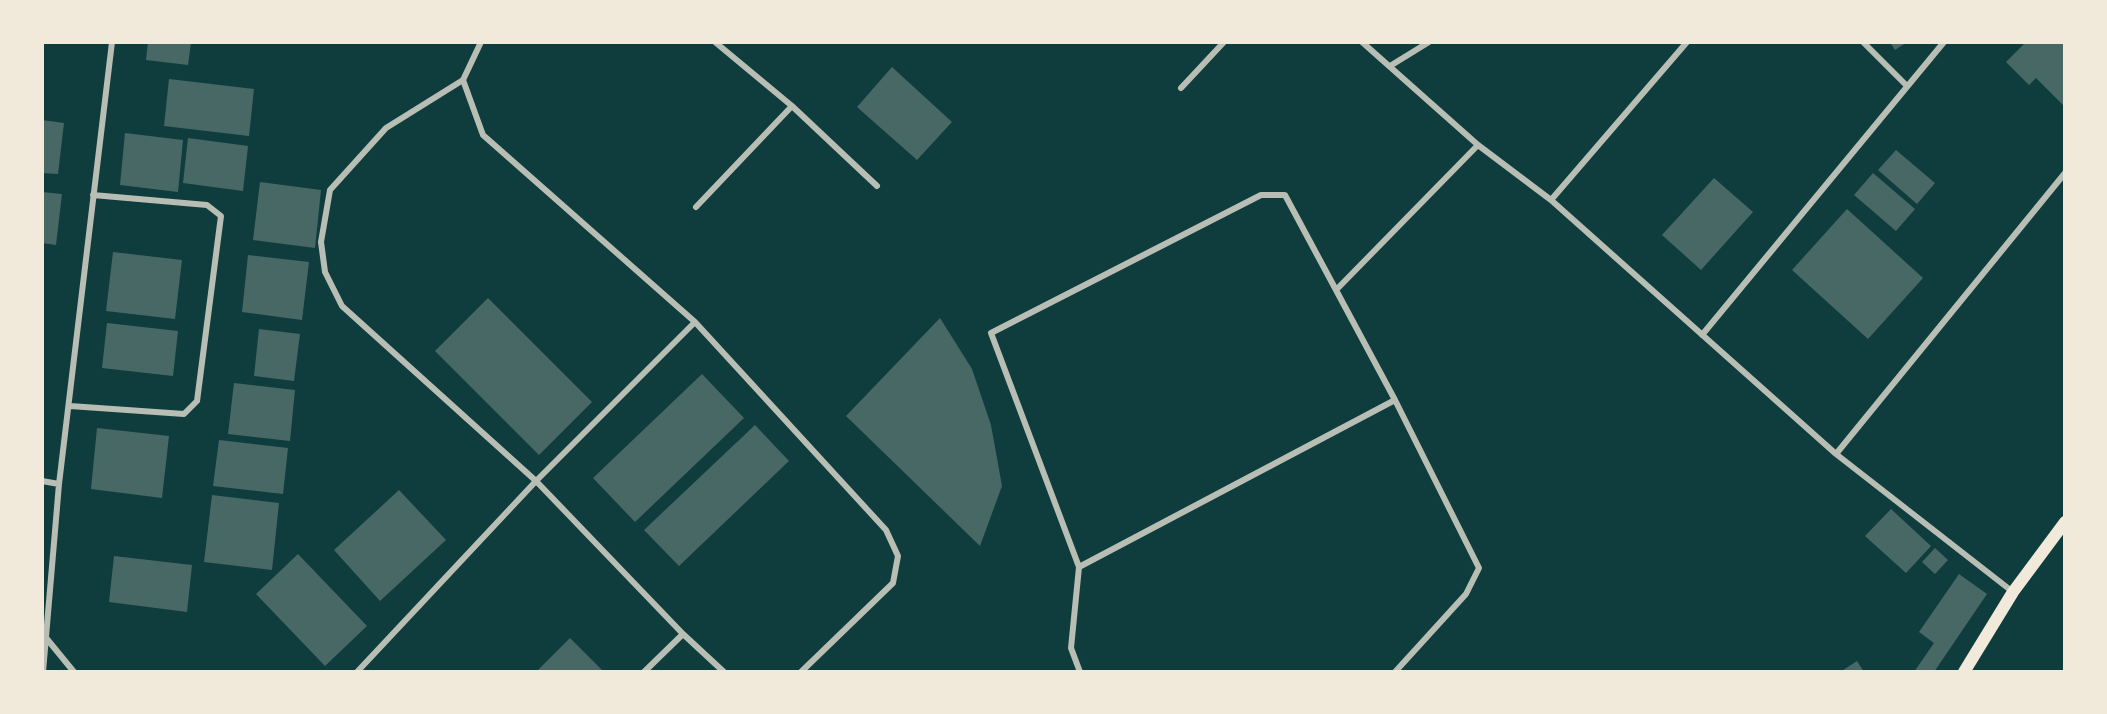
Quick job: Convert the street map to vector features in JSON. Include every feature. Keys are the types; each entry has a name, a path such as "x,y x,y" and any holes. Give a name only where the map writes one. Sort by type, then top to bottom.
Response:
{"main road":[{"path":"1964,672 2013,592 2065,522"}],"street":[{"path":"43,672 59,484 70,406 93,195 107,99 112,42"},
{"path":"481,42 463,80 386,129 330,190 321,242 325,272 342,306 536,481 683,634 724,672"},
{"path":"716,42 792,106 877,186"},
{"path":"1181,88 1224,42"},
{"path":"1362,42 1478,146 1551,200 1836,454 2013,592"},
{"path":"1390,66 1429,42"},
{"path":"1551,200 1687,42"},
{"path":"1863,42 1907,86"},
{"path":"1702,335 1944,42"},
{"path":"463,80 483,135 695,322 886,530 898,556 893,583 801,672"},
{"path":"696,207 792,106"},
{"path":"1337,289 1478,146"},
{"path":"1836,454 2065,173"},
{"path":"70,406 184,414 196,401 221,216 207,205 93,195"},
{"path":"1080,672 1071,648 1079,567 991,333 1261,195 1285,195 1395,400 1479,568 1466,594 1395,672"},
{"path":"357,672 536,481 695,322"},
{"path":"1079,567 1395,400"},
{"path":"42,482 59,484"},
{"path":"644,672 683,634"},
{"path":"47,639 74,672"}],"building":[{"path":"148,42 191,42 188,65 146,60"},
{"path":"1890,42 1907,42 1895,50"},
{"path":"2026,42 2065,42 2065,107 2036,78 2029,85 2006,62"},
{"path":"892,67 952,122 917,160 857,107"},
{"path":"169,79 254,89 249,136 164,126"},
{"path":"42,120 64,123 58,174 42,173"},
{"path":"125,133 183,140 178,192 120,185"},
{"path":"188,138 248,146 243,191 183,183"},
{"path":"1896,150 1935,183 1917,204 1878,170"},
{"path":"1873,173 1915,209 1896,231 1854,195"},
{"path":"1714,178 1753,212 1701,270 1662,235"},
{"path":"260,182 321,190 315,248 253,240"},
{"path":"42,192 62,194 56,245 42,243"},
{"path":"1847,209 1923,278 1868,339 1792,270"},
{"path":"113,252 182,260 175,319 106,311"},
{"path":"248,255 309,262 302,320 242,312"},
{"path":"488,298 592,402 539,455 435,351"},
{"path":"940,318 972,369 991,425 1002,486 980,546 846,416"},
{"path":"107,323 178,331 173,376 102,368"},
{"path":"259,329 300,334 294,381 254,376"},
{"path":"702,374 744,418 635,522 593,478"},
{"path":"234,383 295,390 290,441 228,434"},
{"path":"755,425 789,461 679,566 644,530"},
{"path":"97,428 169,436 162,498 91,489"},
{"path":"219,440 288,448 283,494 213,486"},
{"path":"399,490 446,540 380,601 334,550"},
{"path":"212,495 279,503 272,570 204,562"},
{"path":"1891,509 1931,546 1906,573 1865,536"},
{"path":"1935,548 1948,560 1935,574 1922,562"},
{"path":"298,554 367,626 325,666 256,594"},
{"path":"114,556 192,565 187,612 109,602"},
{"path":"1959,574 1987,594 1934,672 1914,672 1934,643 1919,632"},
{"path":"570,638 604,672 536,672"},
{"path":"1857,661 1864,672 1840,672"}]}
